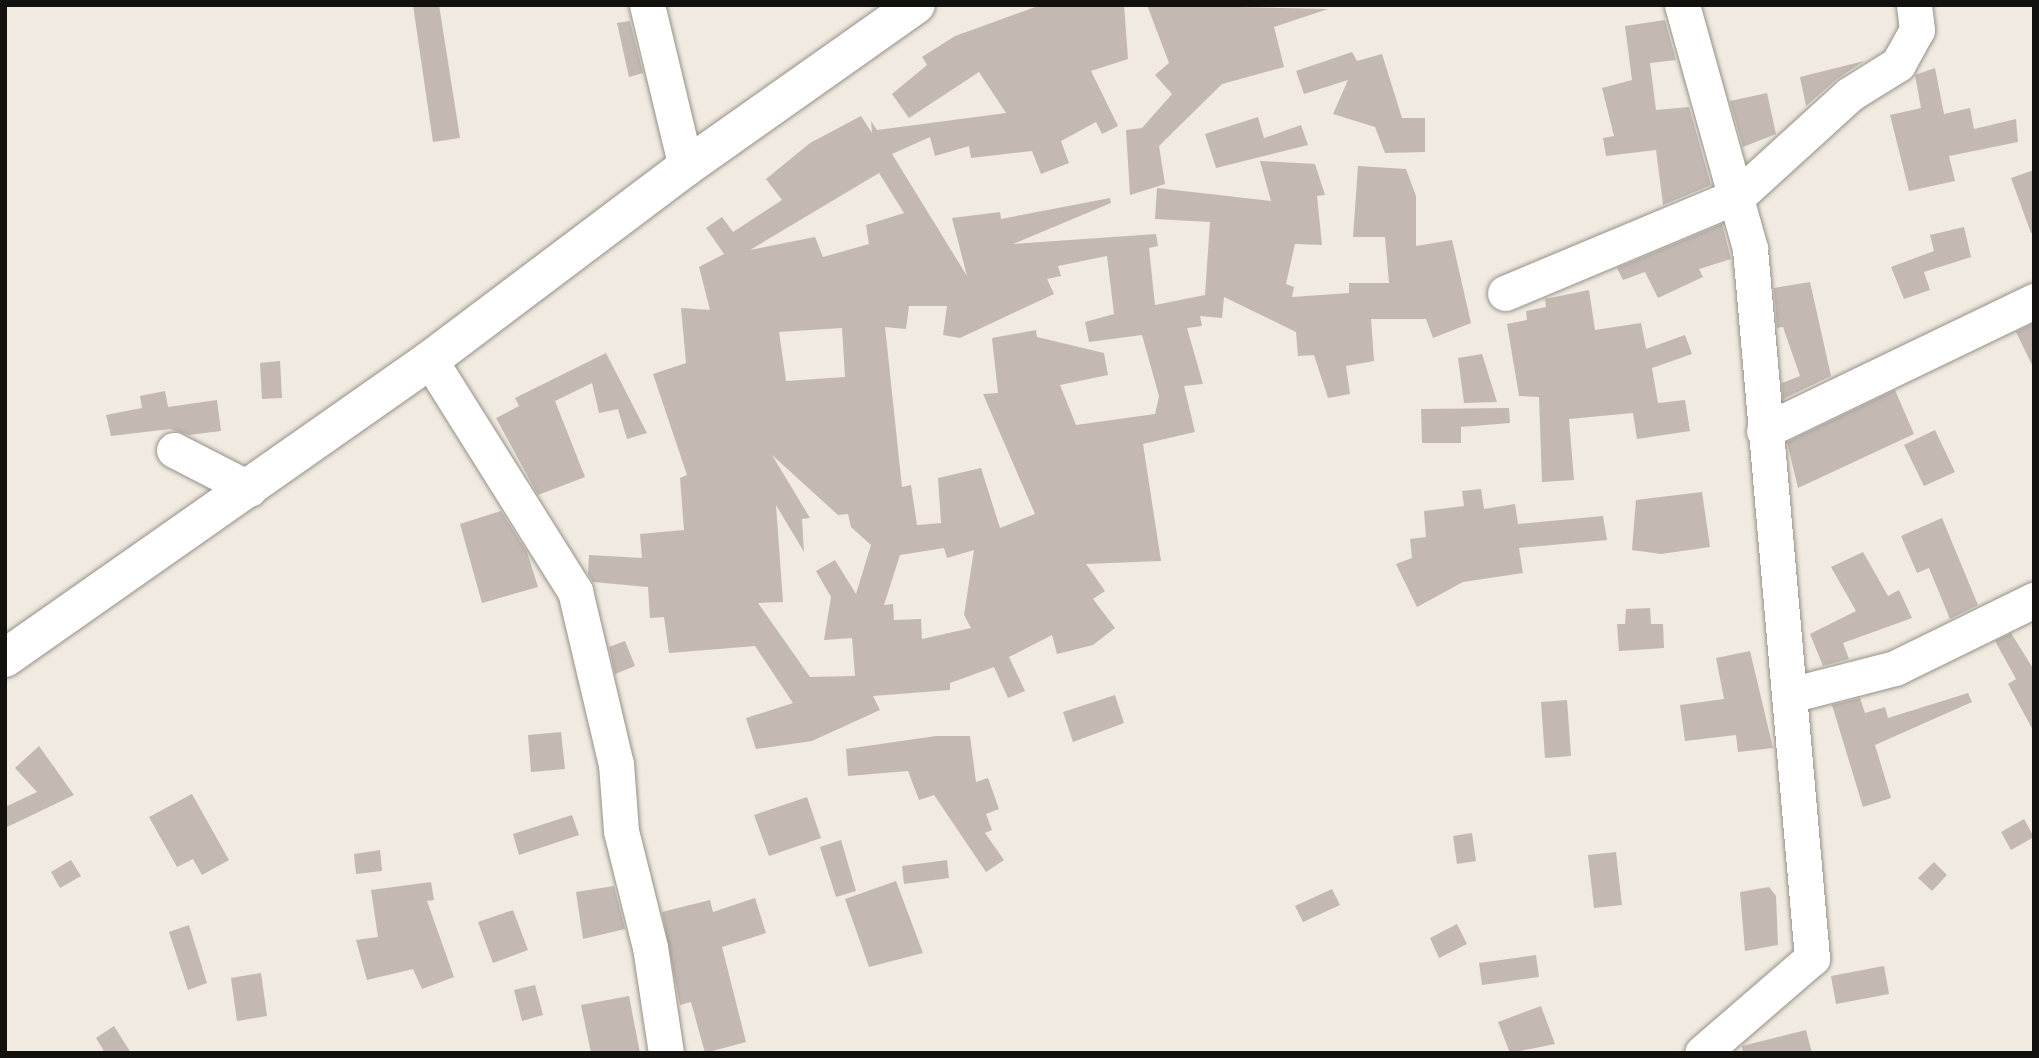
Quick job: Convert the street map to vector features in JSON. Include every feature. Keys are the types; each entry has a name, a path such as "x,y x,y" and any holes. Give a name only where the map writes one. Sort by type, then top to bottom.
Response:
{"highway":[{"path":"5,658 250,489 430,360 686,167 916,5"}],"street":[{"path":"647,5 686,167"},
{"path":"1682,5 1739,195 1750,249 1812,958 1702,1053"},
{"path":"1505,293 1739,195 1850,94 1898,64 1917,30 1913,5"},
{"path":"1765,431 2034,301"},
{"path":"430,360 575,591 616,764 621,831 650,947 666,1053"},
{"path":"174,450 250,489"},
{"path":"1790,695 1895,668 2034,600"}],"building":[{"path":"413,5 439,5 460,138 433,142"},
{"path":"1041,5 1124,5 1128,59 1091,71 1118,126 1102,134 1096,122 1061,141 1069,163 1041,174 1032,151 971,158 969,146 935,156 930,137 892,154 967,276 952,218 1000,212 1001,219 1110,198 1111,203 1013,244 1156,234 1158,246 1149,248 1155,305 1205,295 1210,222 1155,219 1157,188 1271,201 1260,161 1315,164 1325,195 1317,196 1322,245 1295,244 1286,284 1294,287 1292,297 1349,293 1349,283 1389,283 1385,237 1353,237 1358,166 1406,169 1416,196 1416,246 1452,240 1471,323 1433,338 1426,319 1371,319 1374,361 1346,366 1350,394 1328,398 1314,355 1298,356 1296,332 1224,297 1222,318 1200,316 1202,326 1187,328 1203,384 1184,386 1195,432 1143,444 1161,561 1086,564 1105,591 1093,599 1115,628 1093,645 1057,654 1052,635 1009,657 1025,691 1008,698 994,667 950,683 950,690 873,696 880,710 812,741 756,749 746,718 793,703 755,646 669,653 664,617 650,618 648,587 593,582 588,574 589,555 642,558 640,534 684,530 680,478 687,475 653,374 686,363 681,308 710,310 699,267 724,254 706,228 722,217 733,232 782,200 766,179 810,143 861,116 872,133 871,121 877,130 1006,113 979,72 909,118 892,94 927,65 922,57 955,36","holes":["879,173 904,213 866,225 869,244 823,257 815,237 750,250","1107,256 1114,314 1085,322 1089,342 1142,335 1159,396 1155,414 1076,425 1060,385 1108,375 1104,353 1037,337 1036,330 992,338 998,393 983,394 1035,514 1000,528 981,468 938,478 941,523 917,525 911,485 902,487 885,327 906,329 909,306 947,306 943,335 960,338 1054,294 1047,279 1061,276 1058,266","842,328 845,377 786,381 779,332","772,455 838,515 848,514 851,527 871,545 856,594 835,560 816,571 831,597 824,640 852,638 855,676 810,677 758,603 783,602 776,505 804,552 802,519 810,518","944,548 947,558 974,550 964,615 971,628 922,639 921,619 894,620 893,604 884,605 900,555"]},
{"path":"1147,5 1328,9 1274,27 1284,67 1222,84 1159,146 1165,184 1130,195 1126,130 1142,128 1172,94 1155,75 1169,63"},
{"path":"1665,20 1676,60 1650,63 1656,110 1689,107 1711,185 1663,205 1656,150 1606,156 1603,138 1614,136 1602,88 1632,80 1625,26"},
{"path":"630,21 643,73 629,77 617,23"},
{"path":"1352,52 1357,61 1382,54 1402,118 1425,118 1425,152 1385,153 1375,127 1333,114 1348,80 1304,94 1296,71"},
{"path":"1864,61 1837,79 1806,106 1800,77"},
{"path":"1935,68 1944,114 1970,108 1974,129 2016,119 2018,142 1949,156 1955,181 1909,191 1890,115 1921,108 1915,75"},
{"path":"1767,93 1776,134 1743,147 1730,101"},
{"path":"1258,117 1264,138 1301,125 1308,145 1216,168 1205,134"},
{"path":"2034,170 2034,233 2031,233 2011,178"},
{"path":"1722,224 1731,259 1699,269 1703,277 1658,298 1645,272 1623,280 1617,268"},
{"path":"1964,227 1971,257 1924,272 1930,290 1904,299 1891,267 1934,251 1930,235"},
{"path":"1810,282 1831,376 1783,399 1782,383 1800,376 1783,327 1777,328 1774,288"},
{"path":"1589,290 1595,330 1641,323 1646,349 1685,335 1692,354 1652,368 1658,403 1685,400 1690,431 1637,439 1633,413 1569,419 1574,480 1542,482 1539,397 1519,396 1507,324 1527,320 1526,311 1546,307 1545,299"},
{"path":"2034,323 2034,369 2016,332"},
{"path":"606,353 647,433 627,439 618,409 599,413 592,383 555,401 585,477 538,495 496,418 519,406 515,398"},
{"path":"1482,354 1497,402 1464,403 1458,358"},
{"path":"280,361 282,398 262,399 260,363"},
{"path":"1895,390 1914,434 1798,488 1787,442"},
{"path":"165,391 168,407 217,400 221,431 189,435 170,429 111,436 106,415 142,408 140,396"},
{"path":"1509,408 1510,423 1461,427 1461,443 1422,443 1421,409"},
{"path":"1935,430 1955,472 1924,486 1904,445"},
{"path":"1481,489 1484,509 1515,504 1518,524 1603,516 1607,540 1519,548 1523,573 1463,582 1417,607 1396,564 1412,558 1410,539 1426,537 1424,511 1464,506 1462,491"},
{"path":"1702,492 1710,547 1661,554 1632,550 1636,500"},
{"path":"501,511 527,552 538,587 482,603 460,524"},
{"path":"1942,518 1978,605 1950,619 1929,568 1917,573 1901,536"},
{"path":"1863,552 1888,596 1899,590 1912,618 1843,643 1849,659 1823,666 1810,634 1856,611 1831,567"},
{"path":"1650,608 1651,624 1663,624 1664,648 1619,651 1617,624 1625,624 1626,609"},
{"path":"2011,633 2034,670 2034,732 2008,684 2016,679 1995,641"},
{"path":"625,641 635,666 615,674 609,647"},
{"path":"1750,651 1773,748 1738,752 1736,735 1685,741 1680,705 1724,699 1716,658"},
{"path":"1968,693 1972,702 1875,745 1891,798 1863,807 1832,705 1860,698 1865,713 1885,707 1888,718"},
{"path":"1115,695 1124,723 1073,742 1063,712"},
{"path":"1567,700 1571,756 1545,758 1541,702"},
{"path":"561,732 565,769 531,772 528,735"},
{"path":"936,736 970,736 976,782 988,778 999,809 986,814 992,830 985,833 1004,860 986,872 934,795 919,800 908,771 848,776 846,749"},
{"path":"39,746 74,795 5,828 5,807 37,792 15,768"},
{"path":"192,794 229,860 202,875 193,859 177,867 149,817"},
{"path":"807,797 821,838 769,856 754,815"},
{"path":"572,815 579,835 519,855 513,834"},
{"path":"2024,819 2034,837 2011,850 2001,832"},
{"path":"1472,833 1476,861 1457,864 1453,836"},
{"path":"841,840 856,891 836,897 820,847"},
{"path":"380,850 382,871 356,874 354,854"},
{"path":"1616,852 1622,905 1594,908 1588,855"},
{"path":"71,860 81,876 60,888 51,872"},
{"path":"947,860 949,878 904,884 902,866"},
{"path":"1934,862 1947,875 1932,891 1918,878"},
{"path":"896,881 923,953 869,967 845,899"},
{"path":"431,882 434,900 427,901 454,977 422,989 413,969 367,980 356,940 378,937 371,890"},
{"path":"614,886 625,929 583,939 576,892"},
{"path":"1769,887 1776,896 1778,945 1745,951 1740,892"},
{"path":"1332,889 1340,905 1303,922 1295,906"},
{"path":"755,898 766,933 722,947 746,1042 705,1053 691,1002 680,1005 662,912 710,900 713,912"},
{"path":"513,910 528,950 493,963 478,922"},
{"path":"1457,924 1467,944 1439,958 1430,938"},
{"path":"189,925 207,983 188,990 169,932"},
{"path":"1536,955 1539,977 1482,985 1479,963"},
{"path":"1884,966 1889,994 1836,1004 1831,976"},
{"path":"261,973 267,1016 237,1021 231,978"},
{"path":"535,985 543,1015 522,1021 514,990"},
{"path":"629,996 640,1053 591,1053 581,1005"},
{"path":"1541,1006 1555,1044 1510,1053 1498,1022"},
{"path":"114,1026 131,1053 105,1053 96,1038"},
{"path":"1806,1030 1812,1053 1743,1053 1742,1046"}]}
